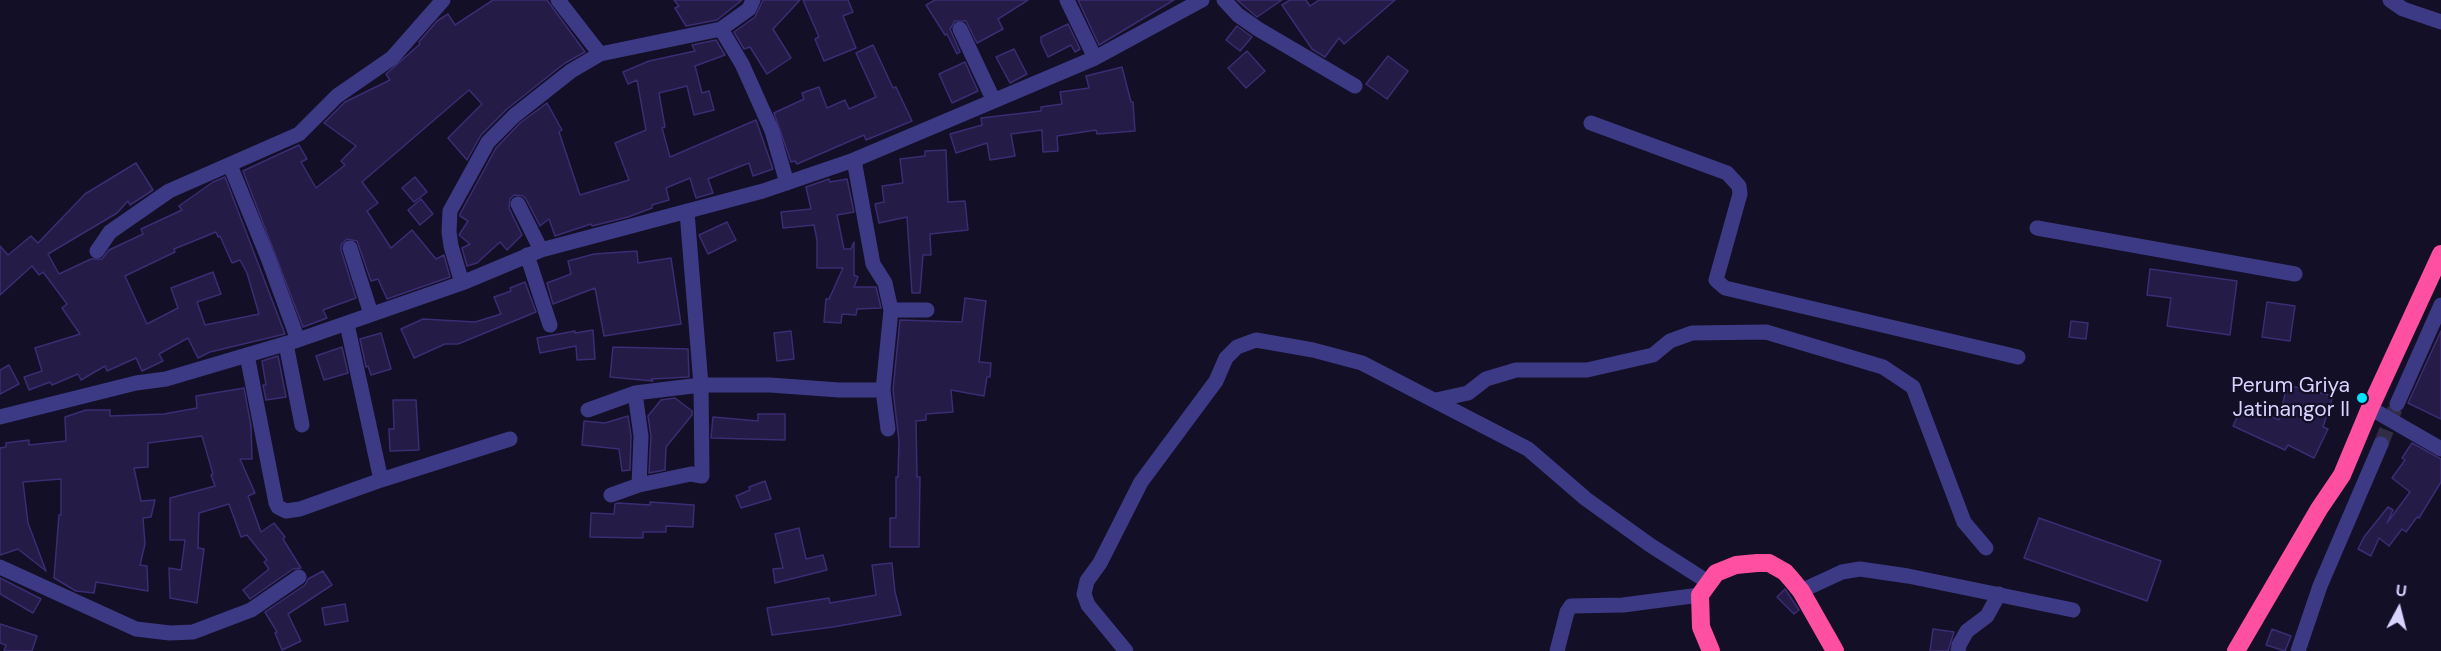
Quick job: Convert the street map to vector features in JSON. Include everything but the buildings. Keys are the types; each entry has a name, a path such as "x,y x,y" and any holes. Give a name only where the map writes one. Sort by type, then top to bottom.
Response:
{"highway":[{"path":"2236,651 2319,509 2342,475 2370,408 2441,254"},
{"path":"1711,651 1701,627 1704,588 1712,577 1726,568 1747,563 1769,563 1785,572 1802,591 1835,651"}],"street":[{"path":"97,251 110,232 169,191 299,134 337,96 392,58 443,0"},
{"path":"558,0 600,54"},
{"path":"462,283 448,232 450,211 488,142 514,116 571,71 600,54 722,29 749,9 753,0"},
{"path":"1067,0 1095,58"},
{"path":"0,417 136,383 166,378 292,342 462,283 534,253 787,183 854,160 1095,58 1202,0"},
{"path":"1224,0 1258,29 1355,86"},
{"path":"2390,0 2403,9 2441,22"},
{"path":"722,29 742,64 772,131 787,183"},
{"path":"960,29 994,101"},
{"path":"1591,123 1726,173 1739,186 1740,194 1716,280 1725,288 2018,357"},
{"path":"854,160 873,264 885,283 891,310 883,390 888,429"},
{"path":"230,165 268,258 292,342 302,425"},
{"path":"518,204 534,253 550,325"},
{"path":"611,495 639,485 692,474 702,476 701,385 687,212"},
{"path":"2037,228 2295,274"},
{"path":"350,248 371,314"},
{"path":"2397,404 2441,305"},
{"path":"891,310 927,310"},
{"path":"347,324 381,480"},
{"path":"1436,400 1468,393 1486,379 1516,370 1587,370 1653,355 1670,341 1692,333 1766,332 1884,367 1913,387 1964,522 1986,548"},
{"path":"1126,651 1088,606 1084,594 1087,581 1100,563 1141,482 1216,381 1226,358 1237,347 1256,340 1362,363 1528,449 1595,505 1704,588"},
{"path":"247,355 278,507 286,511 293,511 510,439"},
{"path":"588,410 635,393 701,385 770,385 839,390 883,390"},
{"path":"635,393 641,436 639,485"},
{"path":"2370,408 2441,449"},
{"path":"2298,651 2320,586 2381,444"},
{"path":"0,567 136,628 170,633 193,632 251,610 299,577"},
{"path":"1802,591 1842,572 1860,569 2073,610"},
{"path":"1557,651 1567,612 1571,606 1623,605 1704,588"},
{"path":"1958,651 1967,631 1987,616 1999,594"}],"tunnel":[{"path":"2381,444 2397,404"}],"place":[{"name":"Perum Griya Jatinangor II","path":"2362,398"}]}
